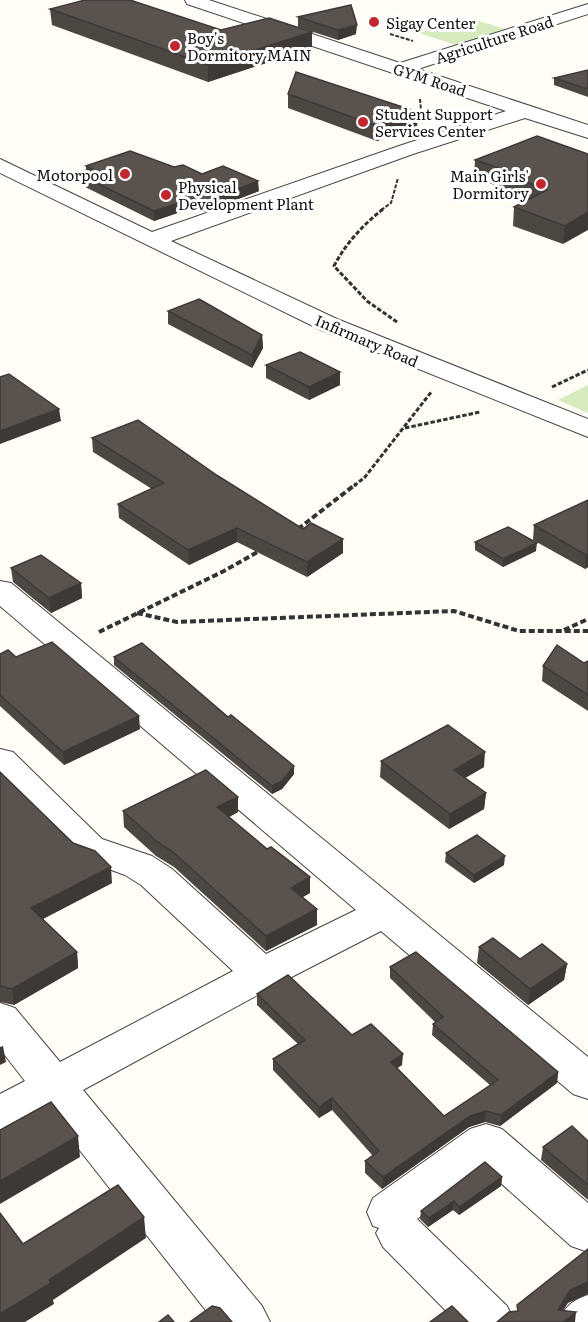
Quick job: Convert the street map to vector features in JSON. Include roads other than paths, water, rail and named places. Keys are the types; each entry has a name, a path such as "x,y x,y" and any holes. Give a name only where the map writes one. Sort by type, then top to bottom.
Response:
{"street":[{"name":"GYM Road","path":"193,0 588,132"},
{"name":"Agriculture Road","path":"400,69 588,9"},
{"path":"151,240 406,150 526,111"},
{"name":"Infirmary Road","path":"0,165 328,324 588,429"},
{"path":"0,590 588,1082"},
{"path":"0,759 77,839 101,855 134,864 159,878 262,974"},
{"path":"0,1115 262,974 385,912"},
{"path":"0,1018 245,1322"},
{"path":"490,1322 395,1222 486,1142 588,1232"},
{"path":"582,1322 588,1317"}],"place":[{"name":"Sigay Center","path":"374,22"},
{"name":"Boy's Dormitory MAIN","path":"175,46"},
{"name":"Student Support Services Center","path":"363,122"},
{"name":"Motorpool","path":"125,174"},
{"name":"Main Girls' Dormitory","path":"541,184"},
{"name":"Physical Development Plant","path":"166,195"}]}
